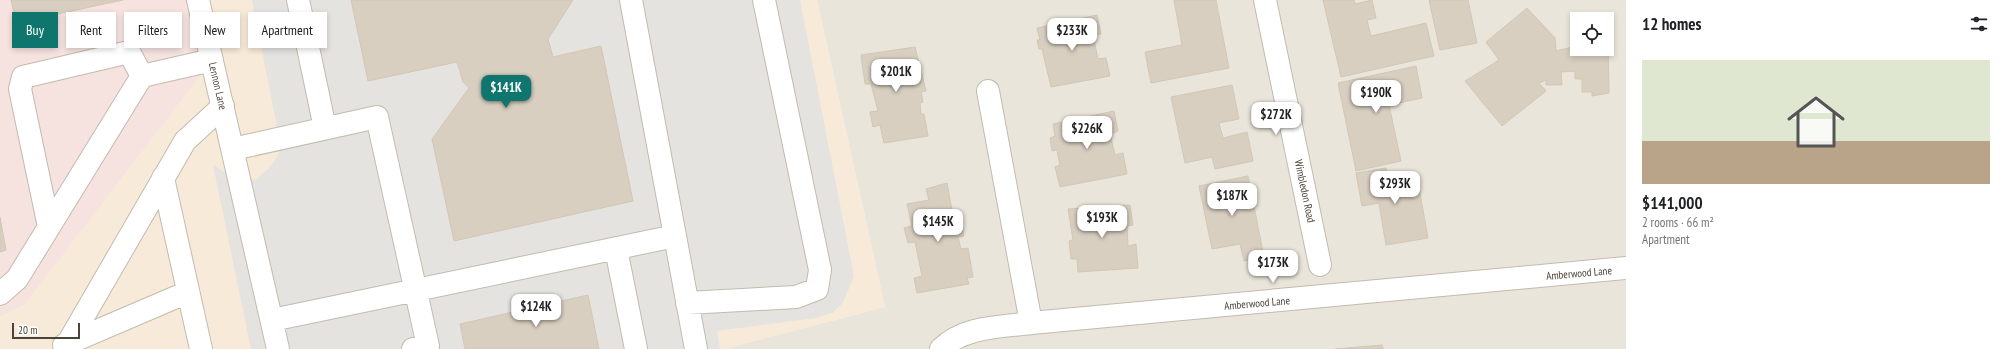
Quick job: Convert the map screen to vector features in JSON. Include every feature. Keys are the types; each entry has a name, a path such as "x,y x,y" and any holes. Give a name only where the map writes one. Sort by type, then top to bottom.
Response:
{"street":[{"name":"Lennon Lane","path":"198,0 278,349"},
{"path":"298,0 325,128"},
{"path":"631,0 696,349"},
{"path":"687,302 796,297 817,289 820,270 764,0"},
{"name":"Wimbledon Road","path":"1265,0 1320,265"},
{"path":"49,227 20,89 24,77 129,52 142,76"},
{"path":"0,294 17,279 142,76 212,60"},
{"path":"988,91 1032,324"},
{"path":"62,346 185,141 223,106"},
{"path":"233,149 377,117 428,346 413,349"},
{"path":"163,178 200,349"},
{"path":"272,320 675,236"},
{"path":"616,249 636,349"},
{"name":"Amberwood Lane","path":"941,349 949,341 968,332 1032,324 1626,268"},
{"path":"62,346 188,292"}],"shaded area":[{"path":"0,0 198,0 201,12 190,12 190,48 209,48 212,60 24,305 0,317"},
{"path":"198,0 817,0 885,307 731,347 731,349 0,349 0,317 24,305 171,48 182,48 182,28 190,14 190,48 240,48 240,12 191,12"},
{"path":"252,0 800,0 854,276 843,303 832,313 815,318 717,331 720,349 251,349 213,165 233,178 256,180 270,167 279,154 278,132 261,48 327,48 327,12 254,12"},
{"path":"817,0 1626,0 1626,349 731,349 731,347 885,307"}],"building":[{"path":"11,0 123,0 58,14 58,12 14,12"},
{"path":"351,0 573,0 548,39 553,57 601,46 633,201 454,241 432,139 469,88 463,82 457,62 368,81"},
{"path":"1174,0 1216,0 1229,68 1151,83 1145,52 1182,45"},
{"path":"1323,0 1354,0 1355,4 1372,0 1376,18 1367,20 1371,36 1426,23 1434,56 1341,77"},
{"path":"1429,0 1468,0 1477,43 1440,50"},
{"path":"1527,8 1555,38 1556,51 1570,48 1570,56 1608,56 1609,93 1592,96 1592,92 1582,92 1582,79 1575,79 1575,71 1561,72 1562,85 1546,85 1546,80 1539,83 1546,91 1502,126 1465,81 1499,60 1486,42"},
{"path":"1097,15 1101,34 1093,35 1098,59 1106,58 1110,76 1051,87 1042,49 1039,49 1037,40 1040,40 1037,28"},
{"path":"915,47 926,91 921,92 923,102 920,103 921,114 924,114 928,136 884,143 880,125 873,127 870,112 878,111 871,84 865,84 861,55"},
{"path":"1416,66 1422,98 1389,105 1401,161 1356,171 1338,83"},
{"path":"1232,85 1239,119 1219,123 1223,138 1247,132 1253,161 1215,169 1212,157 1185,163 1171,97"},
{"path":"1114,111 1118,131 1110,134 1115,155 1123,153 1127,174 1060,187 1055,167 1060,165 1057,150 1052,151 1050,138 1055,136 1053,124"},
{"path":"1386,168 1388,182 1417,177 1428,238 1386,245 1379,203 1362,206 1356,173"},
{"path":"1248,176 1264,257 1244,261 1240,244 1212,249 1199,186"},
{"path":"947,183 955,227 962,226 964,236 958,237 961,249 968,248 973,277 967,278 969,284 917,293 914,278 922,276 915,242 908,243 904,228 912,226 907,204 929,200 926,189"},
{"path":"1130,205 1133,225 1127,226 1128,246 1136,244 1138,268 1078,272 1077,259 1071,259 1069,241 1073,240 1068,209"},
{"path":"0,217 6,250 0,252"},
{"path":"588,295 599,349 465,349 460,324"},
{"path":"1382,345 1383,349 1335,349"}]}
